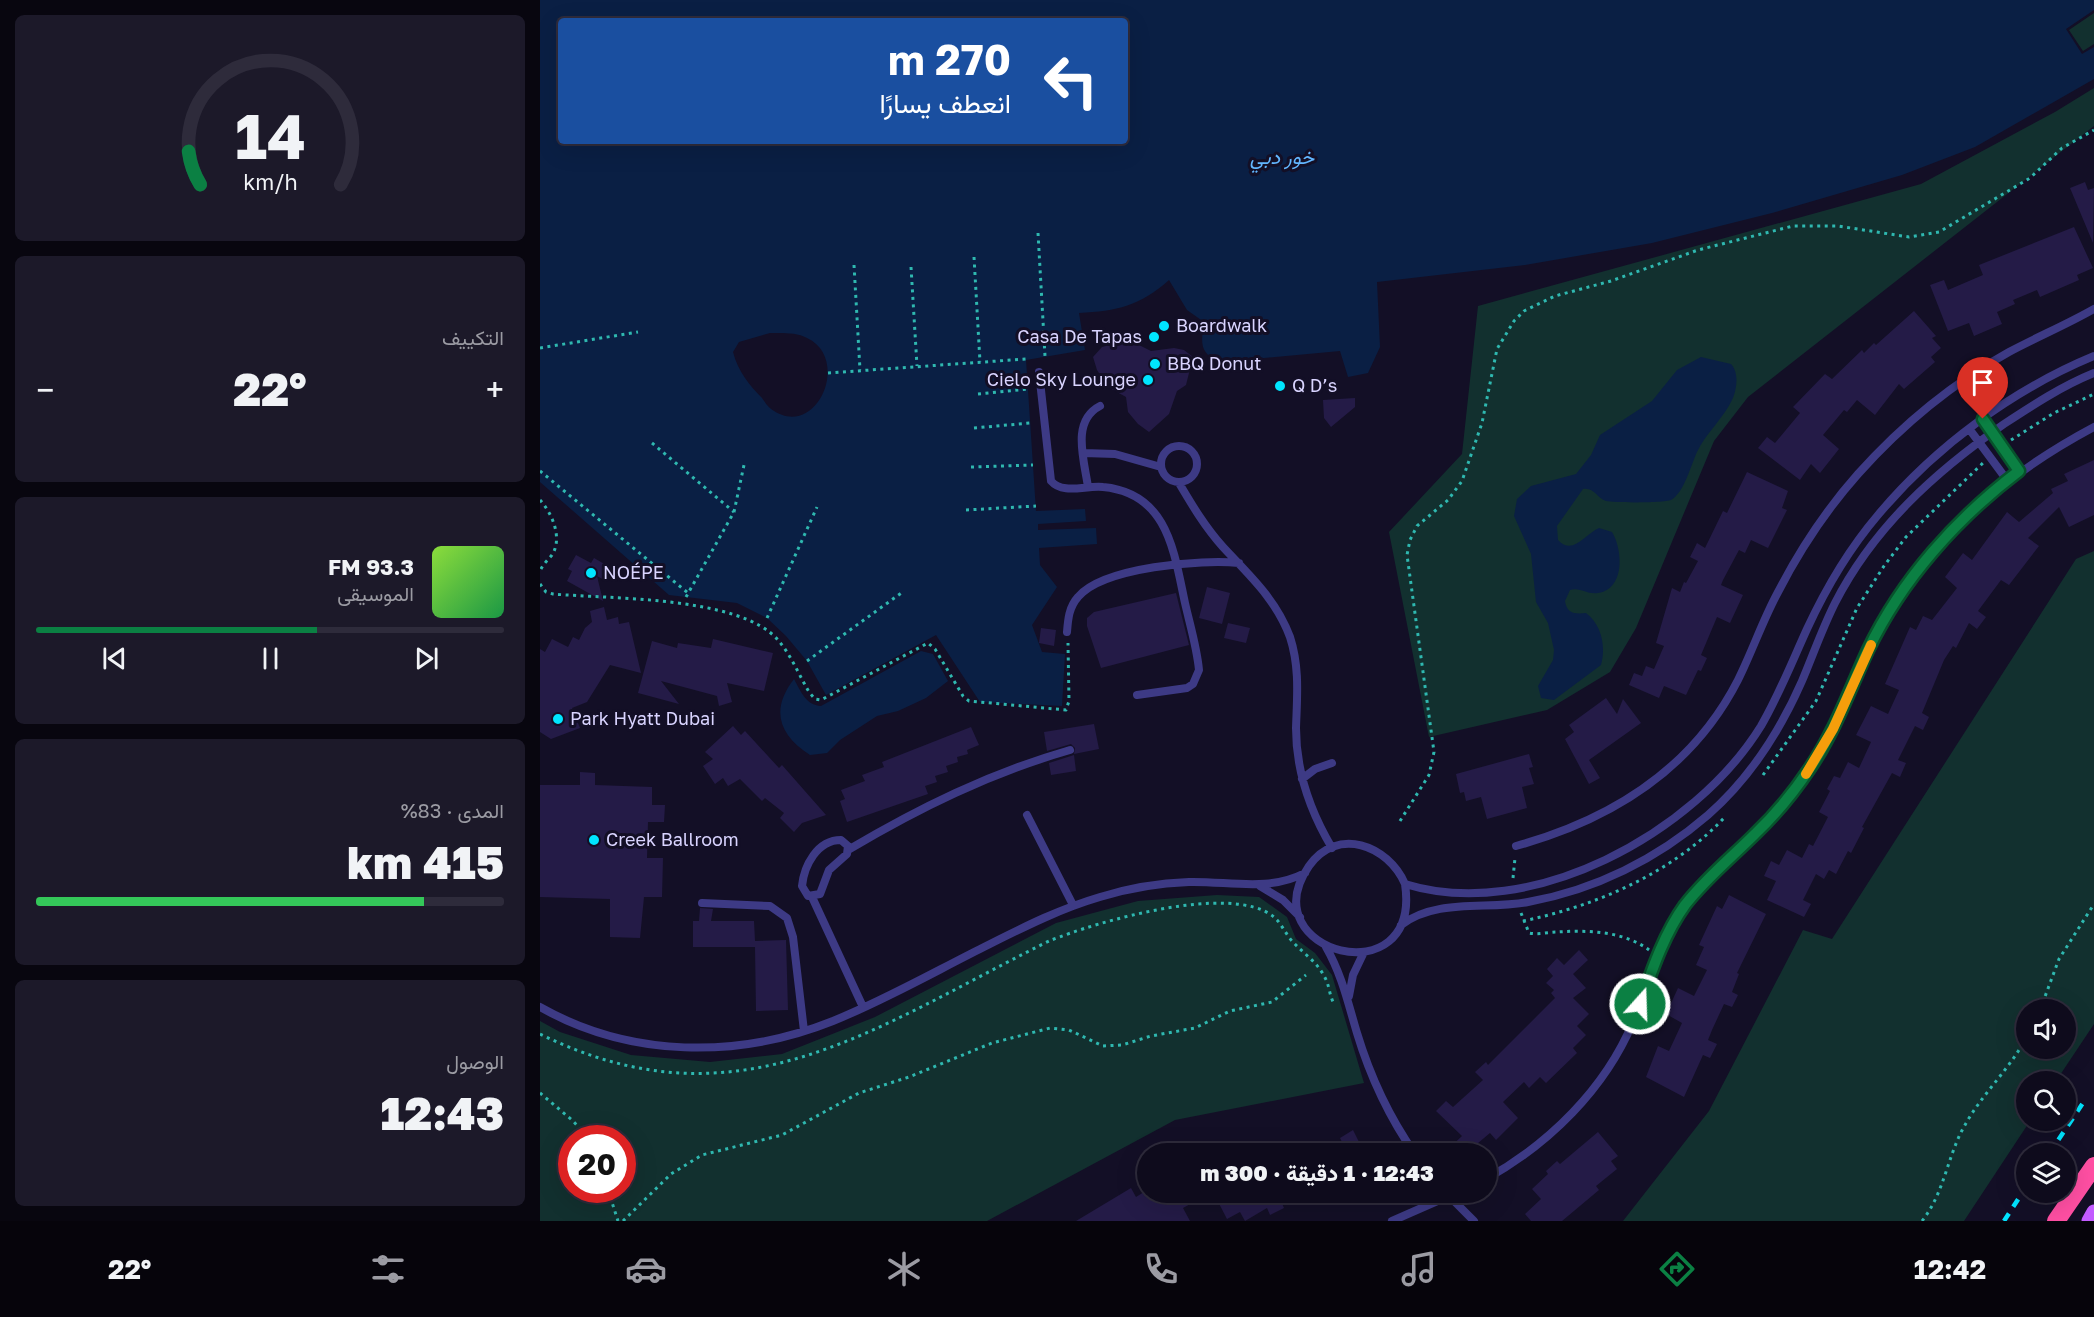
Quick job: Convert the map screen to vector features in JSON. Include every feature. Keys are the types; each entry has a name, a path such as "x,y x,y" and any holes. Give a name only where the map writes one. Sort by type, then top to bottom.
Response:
{"highway":[{"path":"2056,1221 2094,1166"}],"main road":[{"path":"2089,1221 2094,1212"}],"lane":[{"path":"1516,846 1562,833 1605,814 1645,788 1681,757 1712,722 1737,681 1777,594 1800,552 1858,474 1906,426 1966,378 2007,353 2094,309"},
{"path":"1405,884 1444,892 1512,888 1564,876 1597,864 1660,830 1715,783 1738,757 1770,709 1826,590 1850,551 1908,482 1941,451 1983,419 2032,387 2094,357"},
{"path":"1039,372 1051,481 1061,489 1088,487 1119,490 1147,506 1167,530 1198,663 1197,678 1187,688 1137,695"},
{"path":"1258,886 1283,900 1316,939 1325,946 1351,954 1364,952 1384,943 1410,918 1434,909 1518,904 1568,893 1606,879 1643,861 1677,839 1709,814 1738,784 1763,752 1785,718 1836,602 1859,563 1916,493 1992,432 2041,399 2094,373"},
{"path":"1088,487 1083,423 1087,415 1100,406"},
{"path":"1983,419 2019,471"},
{"path":"1497,1172 1524,1155 1557,1128 1587,1096 1612,1062 1633,1024 1658,957 1684,907 1702,885 1785,803 1811,767 1833,729 1869,648 1915,574 1973,509 2007,480 2094,427"},
{"path":"1970,430 2007,480"},
{"path":"1179,483 1191,479 1198,468 1198,461 1192,450 1180,446 1168,449 1161,460 1161,467 1167,478 1179,483 1206,526 1269,597 1290,638 1298,683 1297,748 1302,779 1311,809 1332,848"},
{"path":"1084,453 1115,454 1161,467"},
{"path":"1067,632 1071,607 1088,588 1101,581 1176,563 1218,561 1239,563"},
{"path":"1770,709 1785,718"},
{"path":"812,897 820,894 829,870 848,850 955,791 1031,761 1070,750"},
{"path":"1302,779 1315,769 1332,763"},
{"path":"1027,815 1073,905"},
{"path":"848,850 845,842 837,840 824,845 811,859 802,886 805,893 812,897 863,1007"},
{"path":"1303,921 1298,897 1305,873 1312,862 1332,848 1345,845 1370,848 1392,861 1405,884 1405,912 1400,926"},
{"path":"540,1007 608,1036 667,1047 735,1047 804,1031 863,1007 1028,924 1073,905 1158,885 1217,882 1258,886 1282,883 1305,873"},
{"path":"702,903 770,906 786,918 794,938 804,1031"},
{"path":"1325,946 1340,972 1367,1062 1379,1091 1409,1143"},
{"path":"1350,1003 1353,975 1364,952"},
{"path":"1392,1221 1429,1203"},
{"path":"1457,1203 1474,1221"}],"path":[{"path":"1400,821 1429,775 1434,752 1407,570 1410,540 1417,526 1448,500 1461,481 1482,423 1497,349 1514,321 1531,307 1554,296 1611,281 1698,250 1782,229 1815,225 1838,226 1909,237 1939,232 2030,178 2062,148 2094,130"},
{"path":"1038,233 1045,356"},
{"path":"974,257 980,362"},
{"path":"855,265 860,370"},
{"path":"911,267 917,366"},
{"path":"540,348 638,332"},
{"path":"828,373 1026,359"},
{"path":"978,394 1028,389"},
{"path":"974,428 1030,423"},
{"path":"652,443 734,512"},
{"path":"540,471 687,595 734,512 744,465"},
{"path":"971,467 1033,465"},
{"path":"540,500 552,516 556,540 553,553 540,571"},
{"path":"966,510 1036,506"},
{"path":"766,618 817,507"},
{"path":"540,584 546,592 553,594 693,605 741,616 761,626 778,640 809,692 815,699 821,700 928,643 935,649 963,696 969,701 1066,710 1069,701 1067,632"},
{"path":"807,661 904,591"},
{"path":"1512,888 1516,846"},
{"path":"540,1034 592,1056 655,1071 720,1074 762,1068 815,1055 845,1043 1049,941 1080,928 1146,911 1213,904 1257,908 1274,917 1295,944 1321,970 1333,1003 1341,1008 1350,1003"},
{"path":"1518,904 1529,933 1587,931 1619,936 1640,943 1658,957"},
{"path":"2044,999 2059,959 2094,904"},
{"path":"623,1221 670,1174 702,1155 782,1135 840,1101 992,1043 1050,1028 1069,1030 1103,1046 1122,1045 1151,1036 1196,1028 1230,1011 1272,1002 1306,975"},
{"path":"1922,1221 1937,1199 1952,1153 1966,1123 2016,1055"},
{"path":"540,1093 577,1125"},
{"path":"612,1203 618,1221"}],"green space":[{"path":"2094,13 2094,44 2083,51 2069,30"},
{"path":"2094,88 2094,126 1748,397 1714,441 1636,628 1610,672 1547,710 1429,737 1389,532 1462,454 1478,306 1921,184 2055,112"},
{"path":"2094,551 2094,1024 2076,1051 2076,999 2016,999 2016,1059 2071,1059 2063,1071 2016,1071 2016,1131 2023,1131 1964,1221 1623,1221 1709,1111 1803,930 1832,939 2076,559"},
{"path":"1217,895 1259,897 1287,917 1296,939 1315,953 1332,975 1364,1083 1175,1120 987,1221 540,1221 540,1021 560,1032 631,1055 710,1062 782,1054 875,1017 1056,923 1138,901"}],"water":[{"name":"خور دبي","path":"540,0 2094,0 2094,10 2066,29 2082,54 2094,47 2094,79 1975,147 1902,175 1772,213 1652,243 1525,265 1377,282 1380,347 1368,373 1348,377 1340,351 1220,362 1213,359 1203,347 1204,322 1187,310 1169,280 1148,296 1127,306 1079,313 1085,350 1026,360 1036,511 1085,509 1086,521 1038,524 1038,530 1096,528 1097,544 1039,548 1040,565 1057,587 1032,625 1042,652 1065,654 1062,706 980,702 936,635 826,695 807,661 767,618 737,603 669,595 540,482","holes":["770,333 784,333 807,338 820,348 827,363 827,378 823,394 814,407 802,415 787,416 770,408 744,377 733,352 739,342"]},
{"path":"1701,357 1731,364 1736,376 1736,389 1725,412 1697,452 1676,496 1671,500 1659,502 1611,502 1603,500 1593,491 1583,489 1557,526 1558,540 1569,546 1599,528 1612,532 1620,558 1617,577 1607,590 1594,593 1577,589 1570,590 1565,601 1570,611 1586,613 1596,624 1603,644 1601,665 1554,700 1541,698 1538,686 1553,660 1554,650 1548,623 1536,602 1531,554 1514,516 1517,499 1531,486 1576,474 1591,455 1600,435 1652,401 1677,370"},
{"path":"921,651 933,654 948,681 926,698 898,711 877,716 840,740 827,753 810,755 791,739 785,730 780,711 782,701 794,679 811,703 821,706"}],"building":[{"path":"2085,182 2088,190 2094,188 2093,243 2070,188"},
{"path":"2074,227 2093,268 2077,275 2079,280 2040,297 2037,290 2013,300 2015,304 1997,312 2002,324 1974,336 1969,323 1948,331 1930,285 1944,280 1948,290 1983,275 1979,265"},
{"path":"1914,311 1936,336 1932,338 1941,348 1931,357 1935,362 1904,389 1899,384 1875,415 1857,400 1847,412 1844,410 1823,435 1839,449 1820,473 1811,464 1800,480 1758,448 1767,437 1775,443 1800,413 1793,407 1825,374 1832,379 1862,350 1864,353 1874,343 1876,345"},
{"path":"1129,340 1151,351 1174,348 1184,350 1193,357 1186,385 1177,391 1169,414 1149,432 1128,412 1126,397 1108,387 1097,370 1093,357 1102,347"},
{"path":"1355,398 1355,407 1331,427 1324,418 1323,400"},
{"path":"2094,460 2094,515 2069,527 2059,507 2028,538 2039,546 2009,585 2001,580 1978,611 1986,617 1977,629 1969,623 1956,648 1953,646 1944,660 1922,713 1929,717 1923,730 1915,726 1898,760 1906,763 1900,777 1892,773 1862,827 1864,828 1851,853 1848,851 1836,874 1829,870 1824,879 1816,874 1803,900 1811,904 1804,917 1767,900 1776,881 1764,876 1771,861 1779,865 1787,850 1802,858 1809,844 1813,846 1828,817 1819,812 1830,791 1827,789 1834,776 1840,778 1848,762 1859,768 1871,742 1856,735 1871,706 1888,714 1899,690 1885,684 1910,627 1916,630 1923,616 1932,620 1957,588 1945,577 1963,553 1972,560 2007,512 2019,522 2053,493 2051,489 2068,481 2064,474"},
{"path":"1747,472 1788,491 1782,508 1787,510 1768,548 1751,540 1745,553 1739,550 1723,580 1721,585 1743,595 1730,623 1717,617 1701,655 1707,658 1701,671 1698,670 1686,695 1664,686 1659,698 1629,685 1634,673 1642,676 1646,666 1654,669 1664,646 1656,643 1672,588 1680,592 1684,582 1686,583 1698,561 1690,557 1697,543 1705,548 1723,511 1727,513"},
{"name":"NOÉPE","path":"576,555 591,563 594,558 613,569 606,581 597,576 603,601 567,581 572,571 568,569"},
{"path":"1207,587 1230,593 1222,624 1199,618"},
{"path":"1176,593 1189,645 1101,668 1087,626 1087,618 1094,612"},
{"path":"604,607 607,620 618,617 619,624 629,622 641,673 610,665 587,702 572,708 580,728 551,739 540,732 540,649 545,652 552,639 568,647 573,637 579,640 585,628 592,622 590,611"},
{"path":"1228,623 1250,628 1246,643 1224,638"},
{"path":"1041,628 1056,630 1054,646 1039,643"},
{"path":"713,639 773,653 764,691 727,683 732,702 719,706 717,696 661,681 679,704 638,693 652,641 677,648 678,643 711,648"},
{"path":"1606,698 1617,714 1623,699 1641,723 1589,760 1600,778 1589,784 1565,739 1574,732 1569,725"},
{"path":"1094,724 1099,749 1074,754 1075,748 1071,744 1047,751 1044,732"},
{"path":"733,726 741,735 745,731 779,768 782,765 826,815 802,823 794,832 780,818 784,813 765,798 762,801 740,779 728,786 723,778 715,784 703,766 713,759 705,752"},
{"path":"971,727 979,745 967,750 968,754 957,757 958,762 946,766 948,772 935,776 937,782 925,786 928,794 847,822 840,801 845,799 841,790 865,781 862,775 884,767 882,762"},
{"path":"1529,754 1533,767 1529,768 1534,784 1522,787 1527,808 1487,819 1481,797 1466,801 1464,792 1460,793 1456,774"},
{"path":"1074,755 1076,771 1051,775 1049,763"},
{"name":"Creek Ballroom","path":"580,772 595,773 595,785 652,787 652,805 665,805 664,822 648,822 647,858 663,858 662,897 644,897 640,938 610,937 610,899 540,897 540,785 580,785"},
{"path":"1729,895 1766,914 1737,973 1739,974 1732,992 1738,995 1732,1007 1724,1004 1708,1040 1717,1044 1710,1058 1703,1055 1684,1097 1646,1077 1658,1046 1669,1051 1682,1023 1666,1014 1678,988 1694,996 1707,970 1696,965 1704,947 1699,945 1717,906 1722,909"},
{"path":"700,908 713,909 711,921 754,921 755,941 786,940 788,1010 756,1011 755,947 693,947 693,921 699,921"},
{"path":"1579,950 1588,960 1573,974 1586,988 1573,998 1589,1014 1577,1026 1586,1035 1573,1048 1577,1053 1546,1083 1540,1077 1529,1088 1524,1082 1503,1102 1518,1118 1496,1140 1490,1133 1478,1143 1455,1143 1462,1136 1436,1111 1446,1101 1453,1107 1483,1080 1475,1072 1486,1062 1488,1065 1555,998 1551,993 1554,990 1546,983 1553,976 1547,969 1557,958 1564,965"},
{"path":"1353,1130 1360,1143 1342,1143 1340,1138"},
{"path":"1598,1132 1618,1156 1611,1161 1617,1169 1596,1186 1599,1190 1562,1221 1531,1221 1525,1214 1541,1199 1532,1189 1548,1174 1546,1171 1557,1161 1560,1164"},
{"path":"1131,1188 1137,1196 1137,1203 1192,1203 1183,1208 1190,1221 1076,1221"},
{"path":"1219,1203 1282,1203 1284,1208 1270,1215 1267,1208 1245,1221 1240,1212 1227,1219"}],"railway":[{"path":"2056,1143 2083,1103"},
{"path":"2004,1221 2016,1202"}],"slow traffic":[{"path":"1806,774 1833,729 1871,645"}],"place":[{"name":"Boardwalk","path":"1164,326"},
{"name":"Casa De Tapas","path":"1154,337"},
{"name":"BBQ Donut","path":"1155,364"},
{"name":"Cielo Sky Lounge","path":"1148,380"},
{"name":"Q D’s","path":"1280,386"},
{"name":"NOÉPE","path":"591,573"},
{"name":"Park Hyatt Dubai","path":"558,719"},
{"name":"Creek Ballroom","path":"594,840"}],"route":[{"path":"1640,1004 1669,931 1684,907 1721,865 1755,835 1785,803 1811,767 1833,729 1869,648 1915,574 1973,509 2019,471 1983,419"}]}
